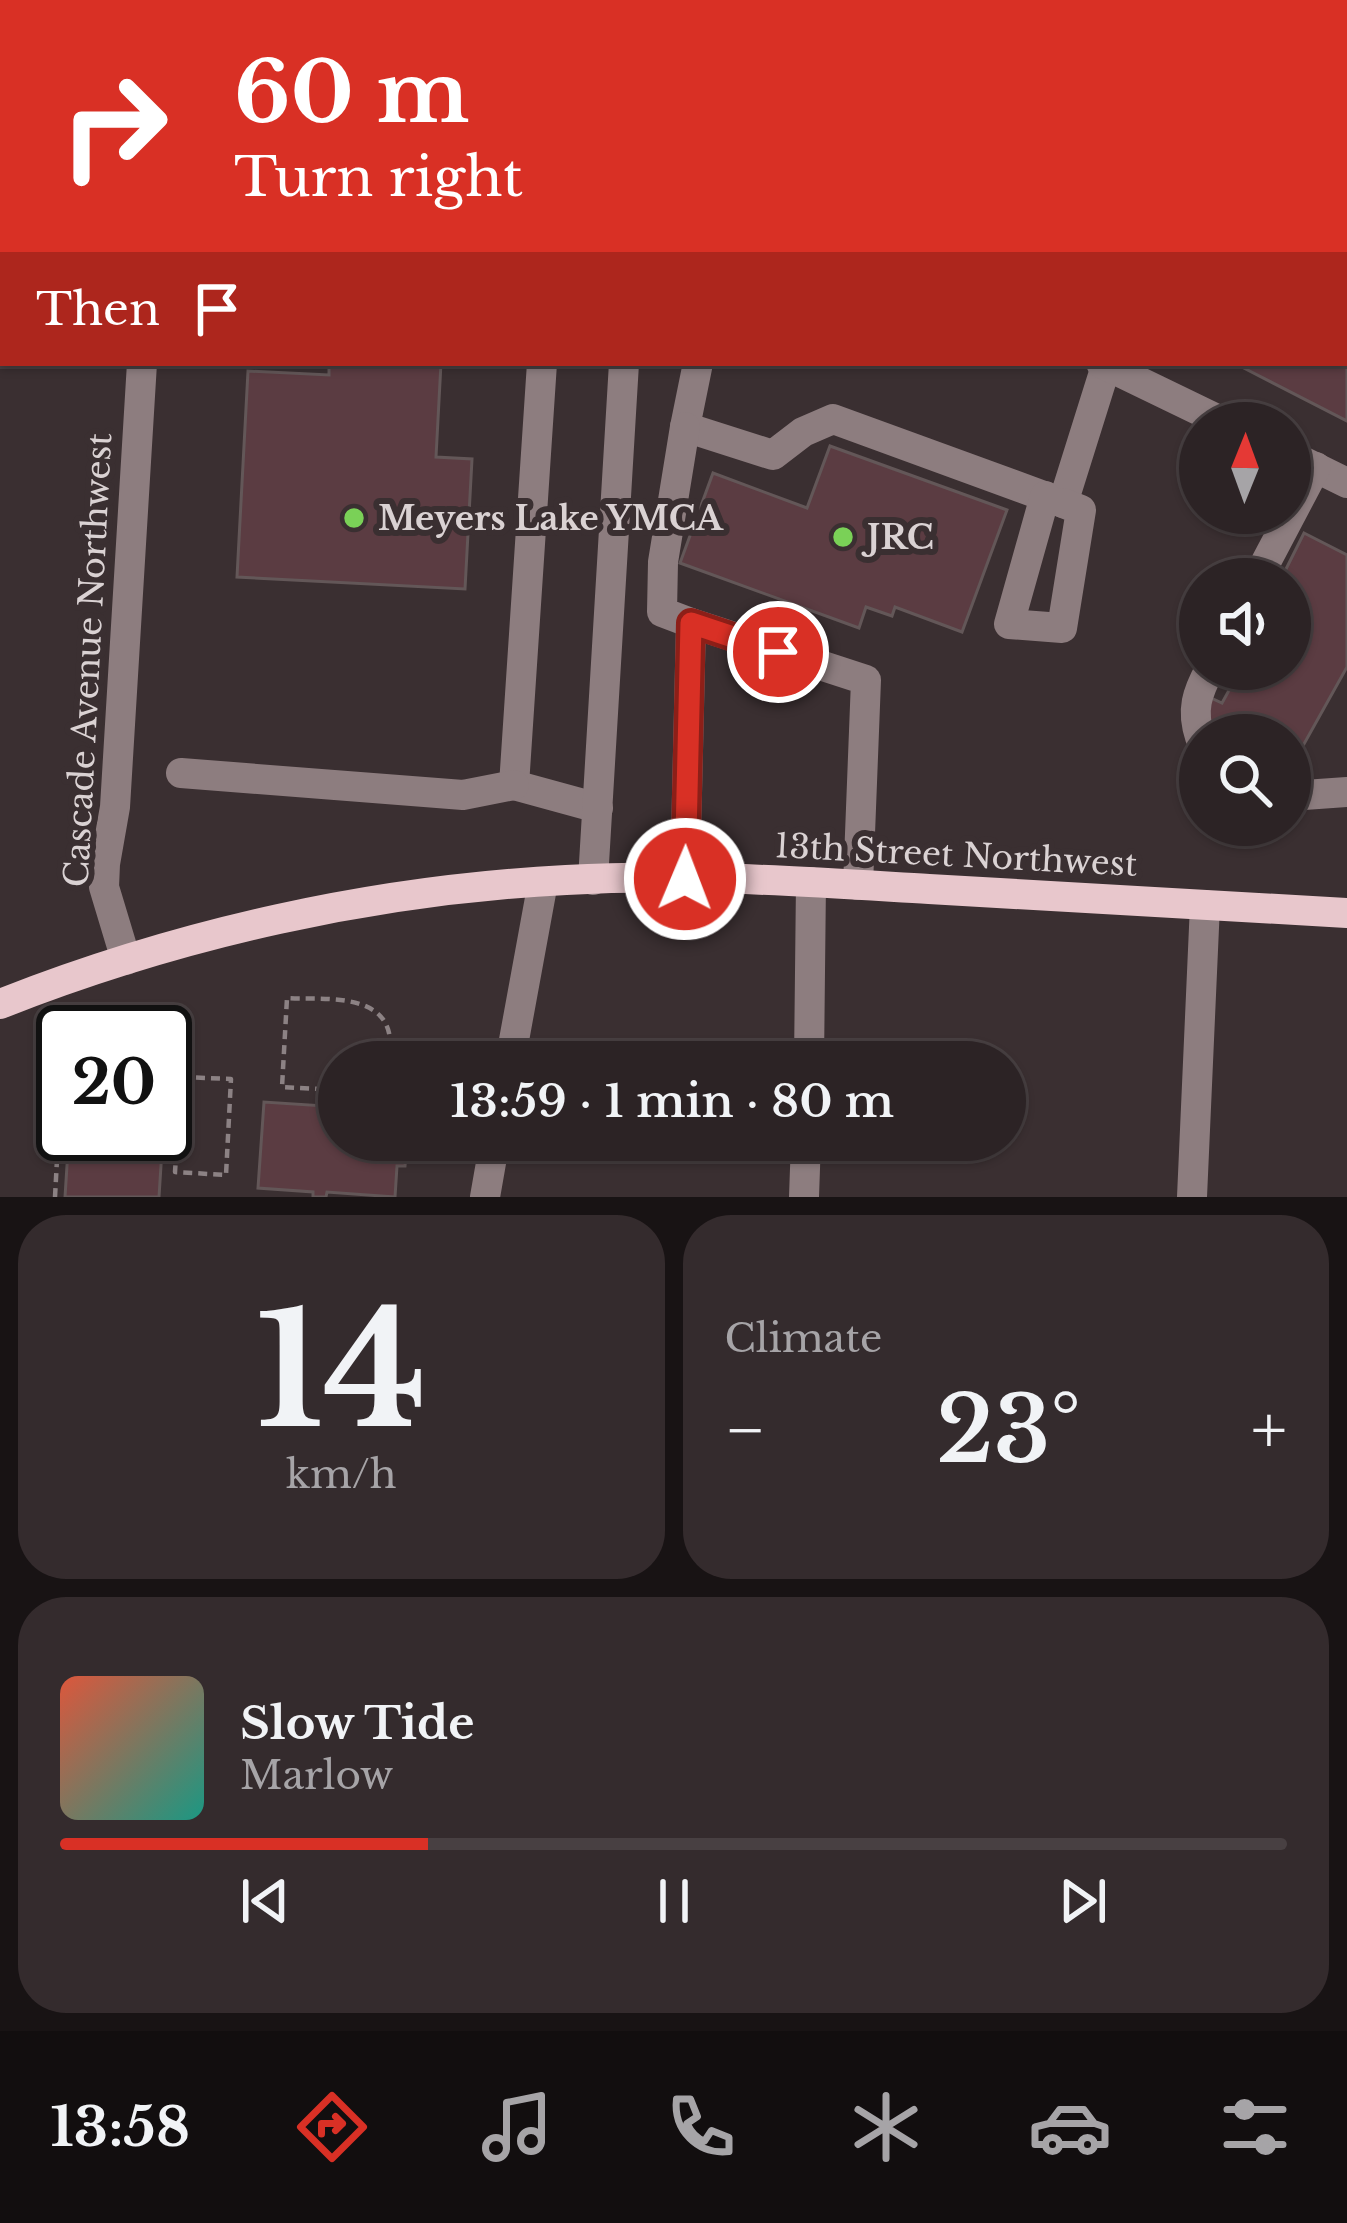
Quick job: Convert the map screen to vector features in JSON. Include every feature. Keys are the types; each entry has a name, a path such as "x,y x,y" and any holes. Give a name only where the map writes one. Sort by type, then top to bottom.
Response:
{"main road":[{"name":"13th Street Northwest","path":"0,1004 126,960 292,916 441,892 543,883 811,882 1347,913"}],"street":[{"name":"Cascade Avenue Northwest","path":"126,960 104,887 115,807 142,366"},
{"path":"514,784 542,366"},
{"path":"593,880 624,366"},
{"path":"697,366 663,562 662,612 866,680 858,885"},
{"path":"685,427 773,455 803,432 833,419 1054,500 1103,366"},
{"path":"1139,372 1190,402"},
{"path":"1311,465 1347,482"},
{"path":"685,879 691,623"},
{"path":"181,773 463,795 514,784 598,808"},
{"path":"1311,795 1347,792"},
{"path":"809,1041 811,882"},
{"path":"514,1041 543,883"},
{"path":"1192,1197 1205,905"},
{"path":"484,1197 491,1161"},
{"path":"804,1197 805,1161"}],"path":[{"path":"318,1089 282,1087 287,998 358,1003 373,1009 383,1019 389,1041"},
{"path":"181,1077 231,1079 226,1175 176,1172 178,1134 181,1077"},
{"path":"55,1197 57,1161"}],"building":[{"name":"Meyers Lake YMCA","path":"329,366 441,366 436,457 472,459 465,589 237,577 248,371 329,375"},
{"path":"1240,366 1347,366 1347,421"},
{"name":"JRC","path":"830,446 1007,510 962,632 895,607 892,616 866,607 859,628 680,563 713,473 807,508"},
{"path":"1304,534 1347,555 1347,667 1311,731 1311,714 1189,714 1200,693 1222,703 1229,690 1311,690 1311,558 1292,558"},
{"path":"264,1102 318,1106 318,1161 405,1161 405,1166 397,1166 395,1197 327,1192 326,1197 313,1197 313,1192 258,1188"},
{"path":"67,1161 161,1161 159,1197 65,1197"}],"place":[{"name":"Meyers Lake YMCA","path":"354,518"},
{"name":"JRC","path":"843,537"}],"route":[{"path":"685,879 691,623 778,652"}]}
